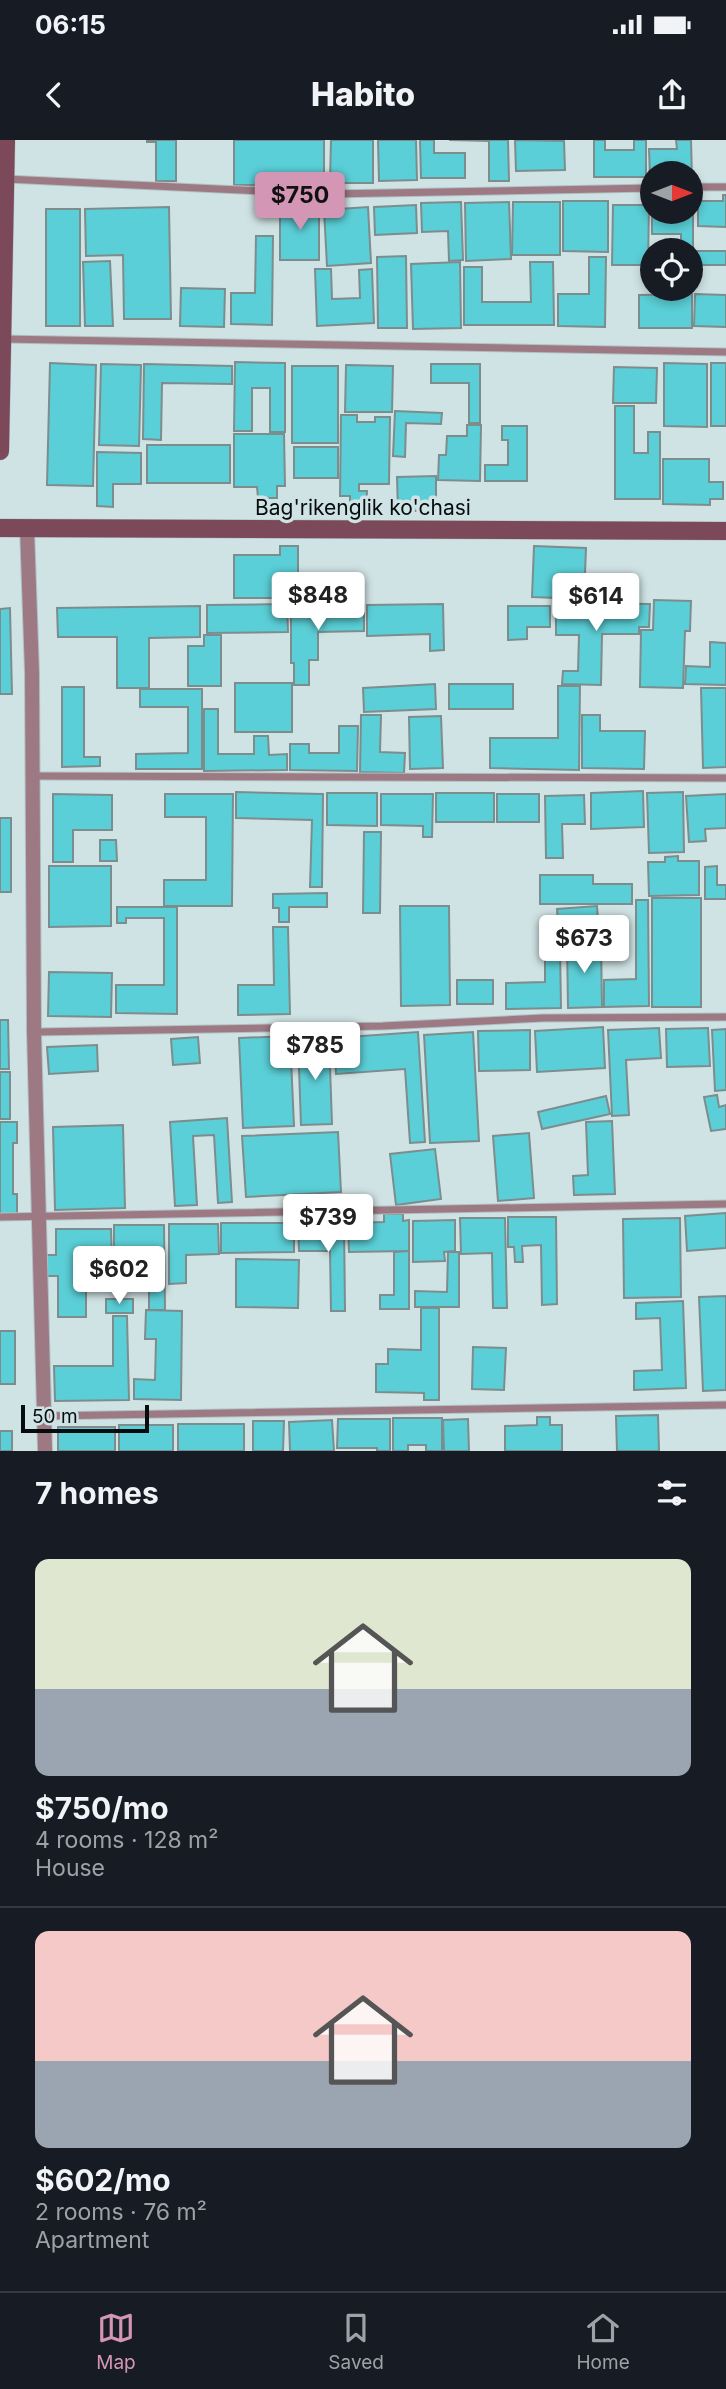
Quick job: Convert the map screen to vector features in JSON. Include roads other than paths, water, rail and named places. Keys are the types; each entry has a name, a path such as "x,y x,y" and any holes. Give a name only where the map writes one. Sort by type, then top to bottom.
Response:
{"main road":[{"path":"0,451 6,140"},
{"name":"Bag'rikenglik ko'chasi","path":"0,528 726,531"}],"street":[{"path":"27,528 32,673 34,1031 45,1451"}],"lane":[{"path":"5,179 328,194 640,188"},
{"path":"704,187 726,187"},
{"path":"2,339 726,352"},
{"path":"32,776 726,778"},
{"path":"34,1031 383,1027 543,1018 726,1017"},
{"path":"0,1217 726,1204"},
{"path":"44,1416 726,1405"}]}
